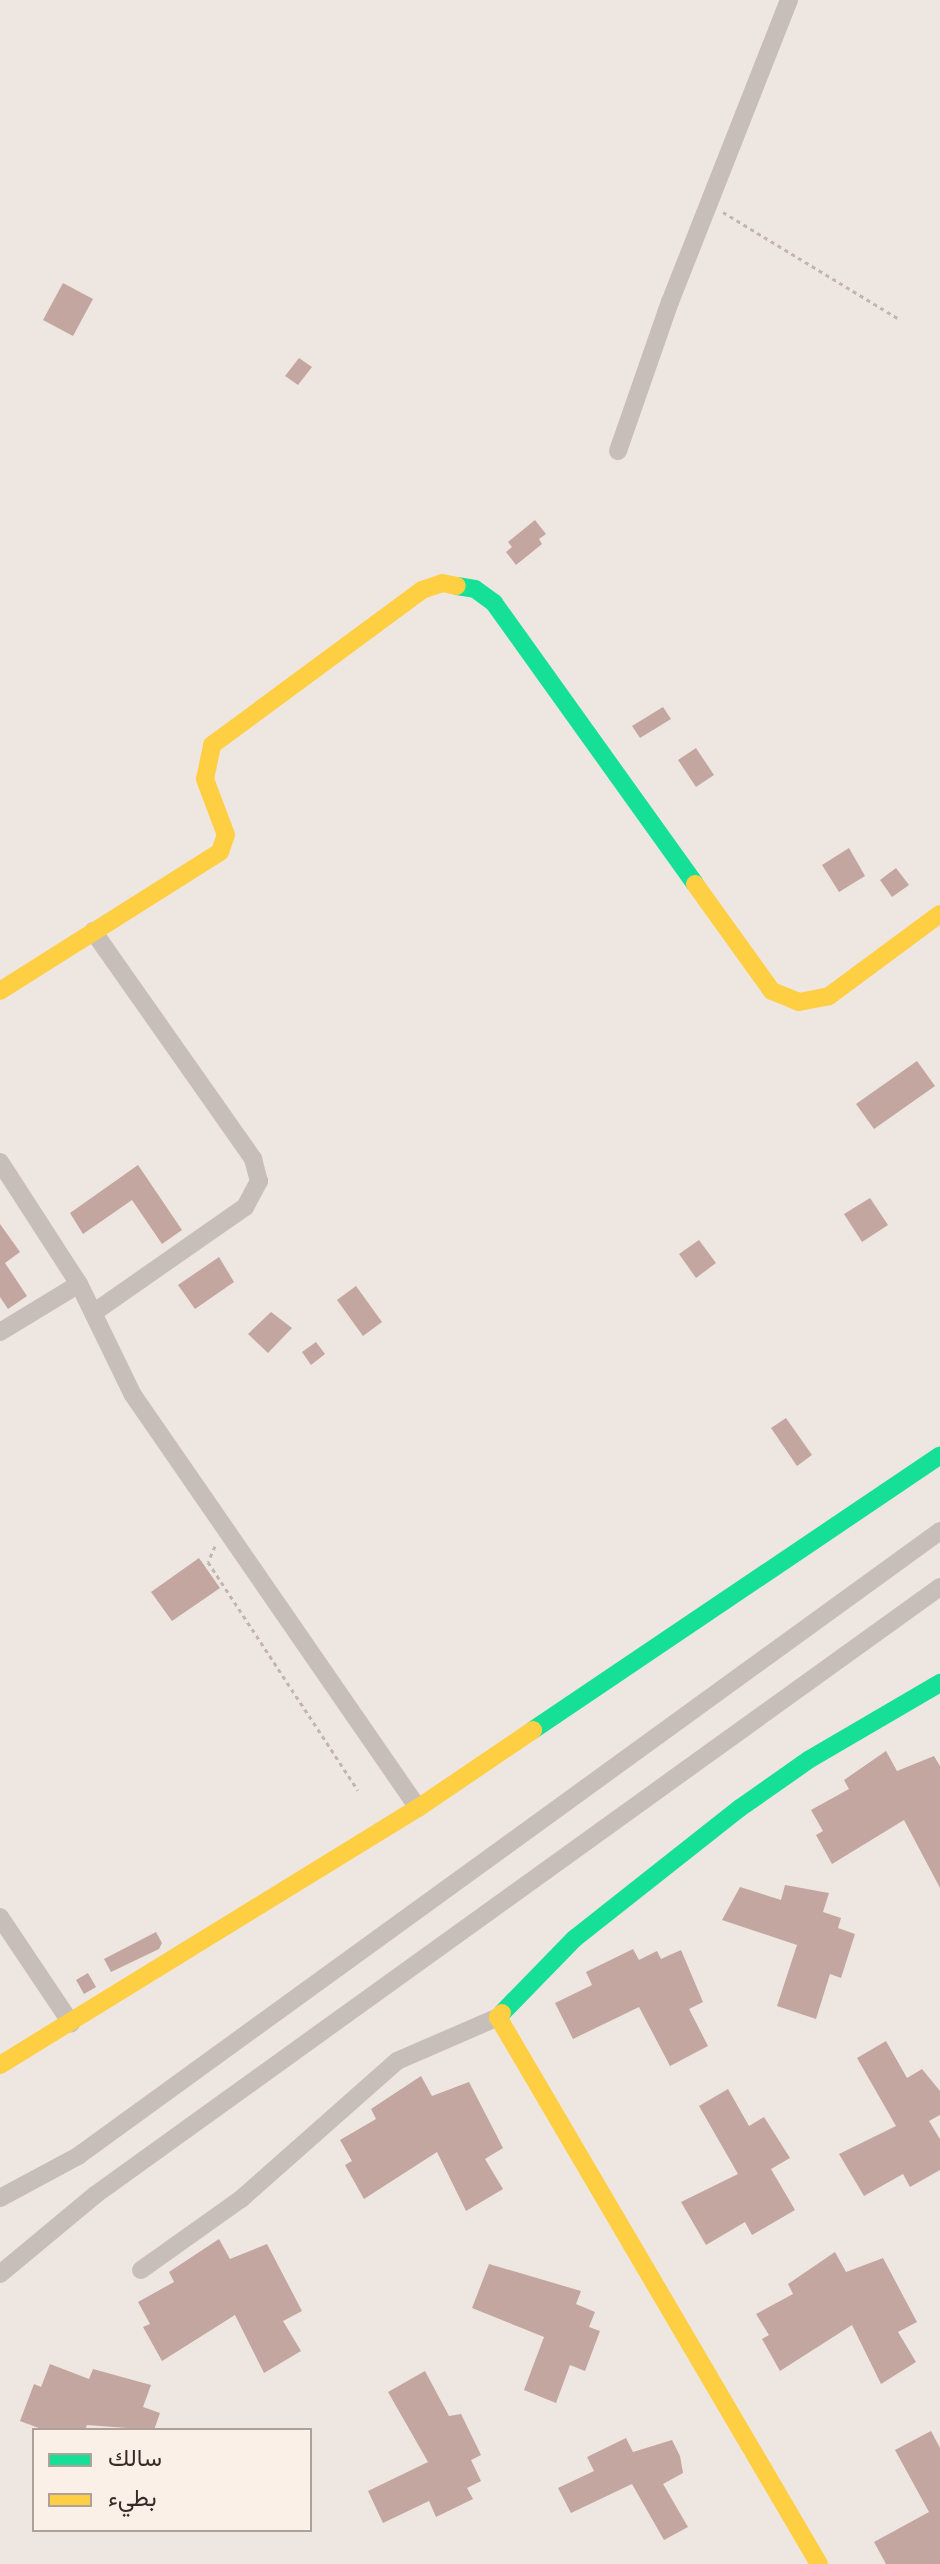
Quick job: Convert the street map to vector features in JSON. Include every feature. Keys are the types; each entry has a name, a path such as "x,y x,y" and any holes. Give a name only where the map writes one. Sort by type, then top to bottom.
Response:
{"street":[{"path":"618,451 789,0"},
{"path":"0,991 224,846 225,828 204,767 220,736 422,590 452,583 475,589 494,603 772,991 799,1002 829,996 940,914"},
{"path":"93,931 253,1159 259,1181 245,1207 93,1313"},
{"path":"0,1162 79,1284 133,1395 228,1537 418,1808"},
{"path":"0,1332 79,1284"},
{"path":"0,2065 418,1808 940,1455"},
{"path":"0,2198 91,2146 940,1531"},
{"path":"0,2274 95,2195 940,1587"},
{"path":"141,2270 241,2199 397,2061 498,2017 574,1939 740,1808 810,1759 940,1683"},
{"path":"0,1917 71,2023"},
{"path":"498,2017 819,2564"}],"path":[{"path":"711,203 899,319"},
{"path":"228,1537 210,1549 208,1562 358,1790"}],"building":[{"path":"63,283 93,299 73,336 43,320"},
{"path":"299,358 312,367 298,385 285,376"},
{"path":"535,520 546,534 539,539 542,544 516,565 506,552 512,547 508,542"},
{"path":"663,707 671,719 640,738 632,726"},
{"path":"696,748 714,775 696,787 678,760"},
{"path":"849,848 865,876 839,892 822,865"},
{"path":"896,868 909,885 892,897 880,880"},
{"path":"917,1061 935,1086 874,1129 856,1104"},
{"path":"138,1165 182,1230 162,1244 132,1200 83,1234 70,1213"},
{"path":"870,1198 888,1225 862,1242 844,1214"},
{"path":"0,1224 20,1252 5,1263 27,1296 8,1309 0,1297"},
{"path":"699,1240 716,1263 696,1278 679,1254"},
{"path":"219,1257 234,1282 195,1309 178,1285"},
{"path":"356,1286 382,1322 363,1336 337,1300"},
{"path":"271,1312 292,1328 268,1353 248,1334"},
{"path":"316,1342 325,1354 311,1365 302,1352"},
{"path":"786,1418 812,1455 797,1466 771,1428"},
{"path":"199,1558 220,1588 172,1621 151,1592"},
{"path":"886,1751 897,1771 934,1756 940,1766 940,1888 904,1820 832,1864 816,1835 823,1831 811,1810 849,1789 844,1780"},
{"path":"785,1885 829,1893 823,1912 841,1918 838,1928 855,1934 841,1978 830,1974 816,2019 777,2006 797,1945 722,1920 740,1887 781,1900"},
{"path":"156,1932 162,1943 159,1949 111,1972 104,1959"},
{"path":"633,1949 639,1960 657,1951 661,1959 681,1950 703,2002 689,2009 708,2046 670,2066 639,2007 573,2039 555,2003 592,1985 586,1972"},
{"path":"88,1973 96,1987 84,1994 76,1980"},
{"path":"886,2041 907,2078 922,2069 940,2091 940,2115 929,2121 940,2139 940,2170 910,2187 903,2174 864,2196 839,2154 896,2126 857,2058"},
{"path":"421,2076 432,2096 469,2082 503,2148 485,2159 503,2189 466,2211 437,2152 364,2199 345,2165 352,2161 340,2140 376,2119 371,2109"},
{"path":"728,2089 749,2126 764,2117 790,2158 771,2169 795,2210 752,2235 745,2222 706,2245 681,2202 738,2174 699,2106"},
{"path":"219,2239 230,2259 267,2244 302,2311 283,2321 301,2351 264,2373 235,2315 162,2361 143,2327 150,2324 138,2302 174,2282 169,2272"},
{"path":"835,2252 846,2272 883,2258 917,2322 898,2332 916,2362 881,2384 852,2325 780,2371 762,2339 769,2335 756,2314 793,2294 788,2284"},
{"path":"489,2264 581,2291 576,2304 595,2312 589,2327 600,2331 585,2371 570,2365 556,2403 524,2390 544,2337 472,2308"},
{"path":"50,2364 89,2379 93,2369 151,2385 143,2407 160,2413 155,2428 87,2425 86,2428 39,2428 20,2421 34,2384 41,2387"},
{"path":"425,2371 449,2416 461,2414 481,2455 471,2460 481,2481 467,2488 473,2499 436,2517 429,2501 383,2523 368,2491 428,2462 388,2392"},
{"path":"931,2431 940,2448 940,2564 886,2564 874,2542 929,2512 895,2450"},
{"path":"626,2438 633,2452 672,2440 680,2456 683,2473 663,2484 688,2527 664,2540 632,2484 571,2513 558,2488 594,2471 587,2457"}],"traffic: fast":[{"path":"457,586 475,589 494,603 695,884"},
{"path":"533,1730 940,1455"},
{"path":"502,2013 574,1939 740,1808 810,1759 940,1683"}],"traffic: slow":[{"path":"0,991 220,852 226,835 205,779 212,745 422,590 442,583 457,586"},
{"path":"695,884 772,991 799,1002 829,996 940,914"},
{"path":"0,2065 418,1808 533,1730"},
{"path":"502,2013 498,2017 819,2564"}]}
